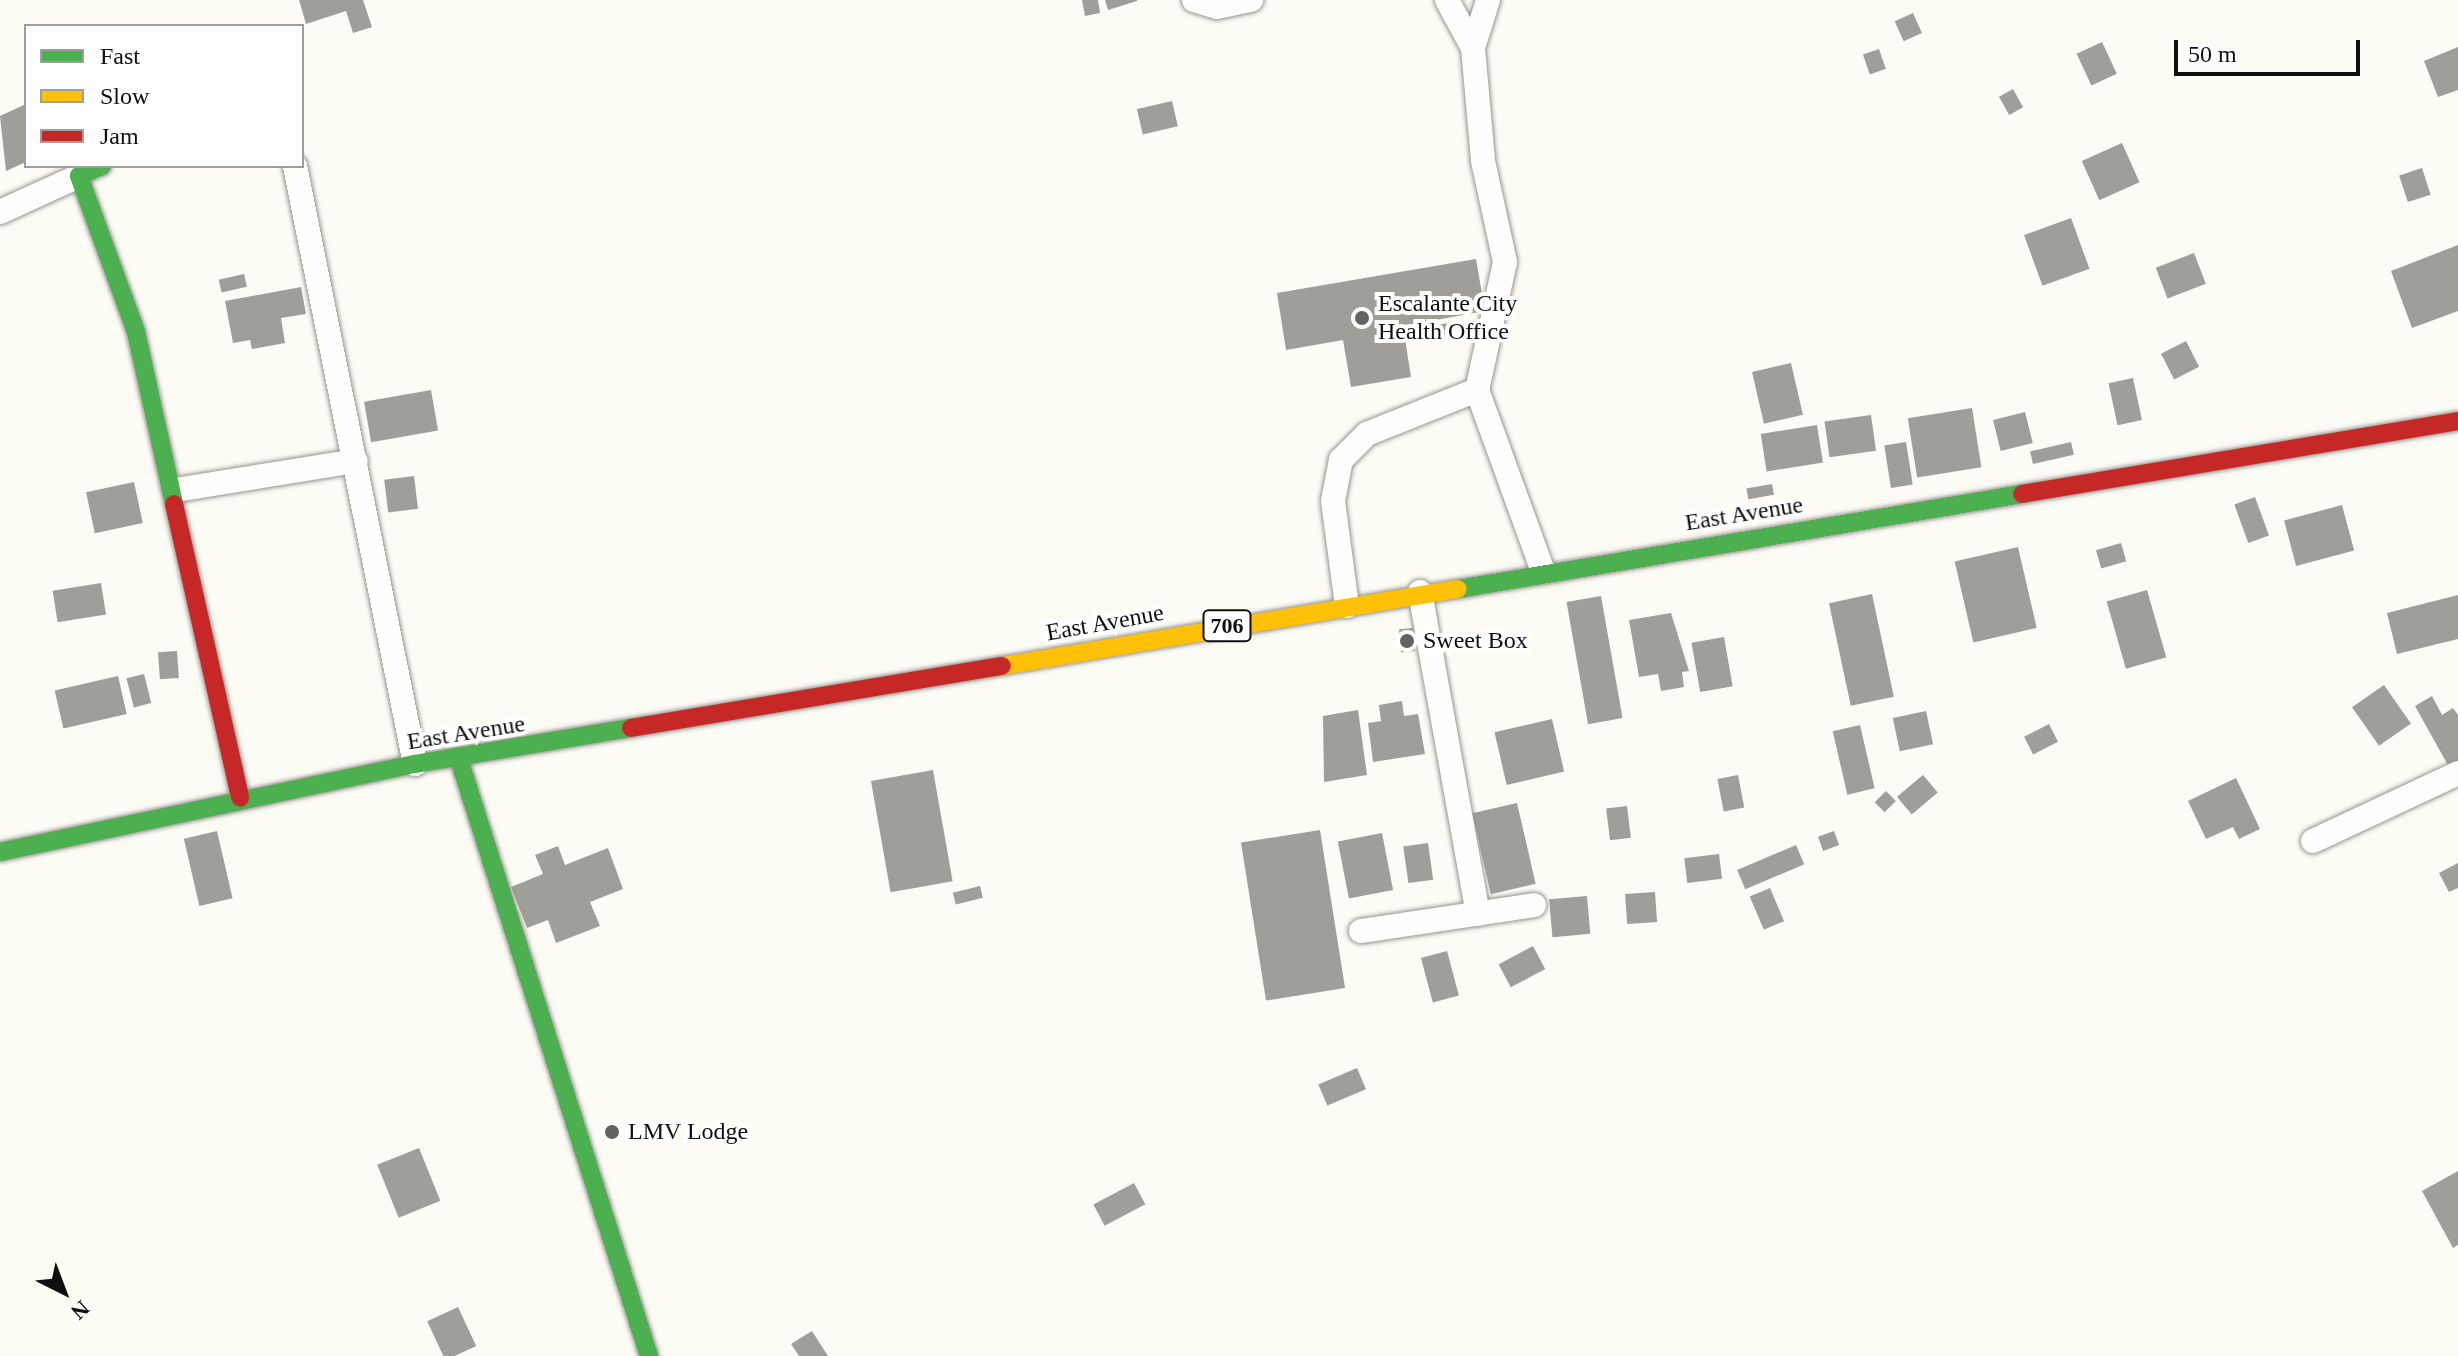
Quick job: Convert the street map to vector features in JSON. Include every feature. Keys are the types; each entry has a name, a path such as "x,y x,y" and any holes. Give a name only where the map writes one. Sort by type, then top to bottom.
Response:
{"main road":[{"path":"97,168 79,176 136,332 176,490 240,798"},
{"name":"East Avenue","path":"0,852 240,798 415,764 459,759 1543,571 2458,421"},
{"path":"459,759 649,1356"}],"street":[{"path":"1194,0 1217,7 1251,0"},
{"path":"1447,0 1473,48"},
{"path":"1488,0 1473,48 1483,161 1505,262 1477,390 1543,571"},
{"path":"295,168 415,764"},
{"path":"0,212 79,176"},
{"path":"1347,606 1333,501 1341,460 1367,434 1477,390"},
{"path":"176,490 356,461"},
{"path":"1420,592 1478,914"},
{"path":"2313,841 2458,773"},
{"path":"1361,931 1534,905"}],"building":[{"path":"299,0 363,0 372,27 353,33 346,11 306,24"},
{"path":"1082,0 1098,0 1100,13 1085,16"},
{"path":"1105,0 1137,0 1137,1 1108,10"},
{"path":"1913,13 1922,33 1904,41 1895,21"},
{"path":"2102,42 2117,74 2091,86 2077,54"},
{"path":"2458,47 2458,90 2438,97 2424,61"},
{"path":"1879,49 1886,69 1870,74 1863,55"},
{"path":"2013,89 2023,107 2009,115 1999,97"},
{"path":"1172,101 1178,126 1143,134 1137,109"},
{"path":"24,105 24,163 6,171 0,116"},
{"path":"2122,143 2139,182 2099,200 2082,161"},
{"path":"2422,168 2431,195 2408,202 2399,175"},
{"path":"2071,218 2089,269 2042,286 2024,235"},
{"path":"2458,245 2458,311 2412,328 2391,271"},
{"path":"2194,253 2206,284 2168,299 2156,268"},
{"name":"Escalante City Health Office","path":"1476,259 1485,311 1403,326 1411,377 1351,387 1343,340 1286,350 1277,293"},
{"path":"244,274 247,287 222,293 219,280"},
{"path":"301,287 306,314 281,318 285,343 252,349 250,340 233,343 225,301"},
{"path":"1449,323 1451,336 1423,340 1421,327"},
{"path":"2186,341 2199,367 2174,380 2161,354"},
{"path":"1791,363 1803,415 1764,424 1752,372"},
{"path":"2133,378 2142,420 2117,425 2109,383"},
{"path":"431,390 438,430 371,442 364,402"},
{"path":"1972,408 1981,467 1917,477 1908,418"},
{"path":"2025,412 2033,443 2001,451 1993,420"},
{"path":"1871,415 1876,451 1829,457 1824,422"},
{"path":"1817,425 1823,463 1767,471 1761,434"},
{"path":"1906,442 1913,484 1891,488 1884,445"},
{"path":"2071,442 2074,455 2033,464 2030,451"},
{"path":"414,476 418,509 388,512 384,480"},
{"path":"134,482 143,523 95,533 86,492"},
{"path":"1772,484 1774,495 1748,499 1746,489"},
{"path":"2255,497 2269,536 2248,543 2234,505"},
{"path":"2342,505 2354,550 2296,566 2284,521"},
{"path":"2121,543 2126,561 2101,568 2096,550"},
{"path":"2018,547 2037,628 1973,642 1955,562"},
{"path":"101,583 106,615 58,622 53,591"},
{"path":"2147,590 2166,657 2126,669 2107,602"},
{"path":"1872,594 1894,697 1851,706 1829,603"},
{"path":"2458,595 2458,639 2397,654 2387,613"},
{"path":"1601,596 1623,718 1588,724 1567,602"},
{"path":"1671,613 1689,671 1682,672 1684,687 1661,691 1658,674 1639,677 1629,620"},
{"path":"1413,628 1415,651 1401,652 1399,629"},
{"path":"1724,637 1733,686 1700,692 1692,643"},
{"path":"177,651 179,678 160,679 158,652"},
{"path":"144,674 151,703 134,707 127,678"},
{"path":"118,676 127,714 63,729 55,691"},
{"path":"2384,685 2411,724 2379,746 2352,707"},
{"path":"2432,696 2442,715 2453,708 2458,715 2458,761 2449,767 2415,706"},
{"path":"1402,701 1404,716 1418,714 1425,754 1373,762 1368,723 1381,721 1379,705"},
{"path":"1358,710 1367,775 1324,782 1323,716"},
{"path":"1926,711 1933,744 1900,751 1893,718"},
{"path":"1552,719 1564,772 1507,785 1495,732"},
{"path":"2049,724 2058,742 2033,755 2024,737"},
{"path":"1860,725 1875,788 1847,795 1833,731"},
{"path":"933,770 953,881 891,892 871,781"},
{"path":"1738,775 1744,807 1724,811 1717,779"},
{"path":"1923,775 1938,793 1912,814 1897,797"},
{"path":"2236,778 2260,829 2239,839 2233,827 2206,839 2188,801"},
{"path":"1886,791 1896,801 1885,812 1875,802"},
{"path":"1517,803 1536,884 1491,894 1472,813"},
{"path":"1627,806 1631,838 1610,840 1606,809"},
{"path":"1320,830 1345,988 1266,1001 1241,843"},
{"path":"217,831 233,898 199,906 184,839"},
{"path":"1834,831 1839,845 1823,851 1818,837"},
{"path":"1382,833 1393,890 1349,899 1338,842"},
{"path":"1428,843 1433,880 1408,883 1403,846"},
{"path":"1796,845 1804,864 1745,889 1737,870"},
{"path":"558,846 565,865 608,848 623,889 590,902 600,926 556,943 548,920 527,928 511,887 543,874 535,855"},
{"path":"1719,854 1722,879 1687,883 1684,858"},
{"path":"2458,863 2458,888 2449,892 2439,873"},
{"path":"980,886 983,898 956,904 953,893"},
{"path":"1770,888 1784,921 1764,930 1750,897"},
{"path":"1655,892 1657,922 1627,924 1625,894"},
{"path":"1587,896 1590,934 1552,937 1549,899"},
{"path":"1533,946 1545,969 1511,987 1499,964"},
{"path":"1447,951 1459,995 1433,1002 1421,958"},
{"path":"1357,1068 1366,1089 1327,1106 1318,1084"},
{"path":"419,1148 440,1201 399,1218 377,1165"},
{"path":"2458,1171 2458,1245 2453,1248 2422,1191"},
{"path":"1134,1183 1145,1204 1105,1226 1093,1205"},
{"path":"458,1307 476,1346 455,1356 443,1356 427,1321"},
{"path":"812,1331 828,1356 799,1356 791,1344"}],"traffic: fast":[{"path":"97,168 79,176 136,332 174,504"},
{"path":"1458,589 2022,494"},
{"path":"0,852 415,764 631,728"},
{"path":"459,759 649,1356"}],"traffic: slow":[{"path":"1002,666 1458,589"}],"traffic: jam":[{"path":"2022,494 2458,421"},
{"path":"174,504 240,798"},
{"path":"631,728 1002,666"}],"place":[{"name":"Escalante City Health Office","path":"1362,318"},
{"name":"Sweet Box","path":"1407,641"},
{"name":"LMV Lodge","path":"612,1132"}]}
